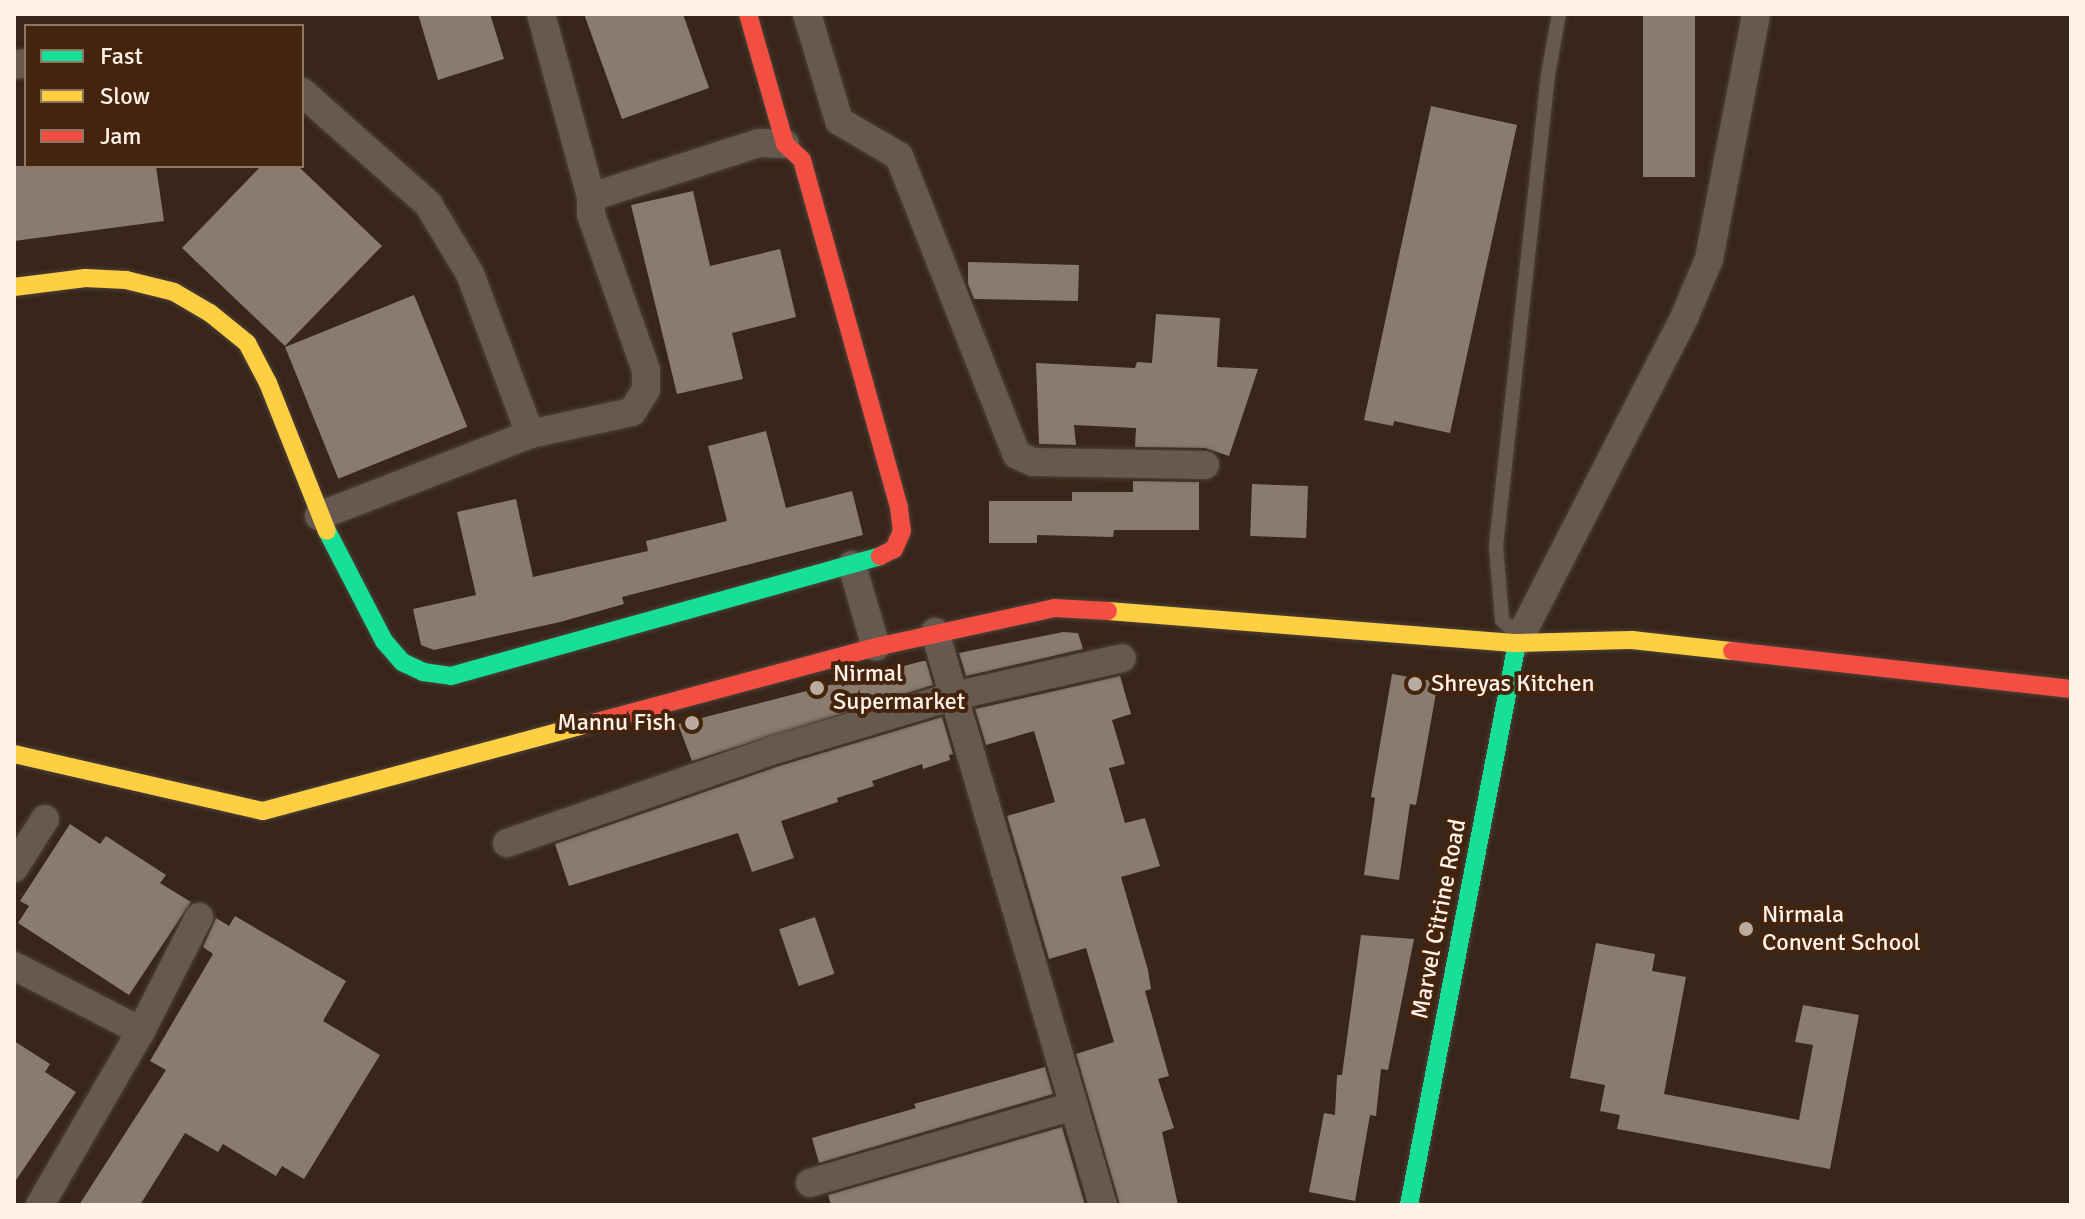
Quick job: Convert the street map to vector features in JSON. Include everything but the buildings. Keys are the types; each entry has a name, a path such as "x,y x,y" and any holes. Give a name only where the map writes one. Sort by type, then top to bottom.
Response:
{"street":[{"path":"319,516 530,434 632,412 646,390 646,370 591,215 591,197 541,14"},
{"path":"14,287 85,278 126,280 174,292 210,313 247,343 268,383 319,516 384,641 402,662 423,672 451,676 852,565 894,549 902,531 899,508 802,160 785,144 748,14"},
{"path":"807,14 839,121 899,156 1017,455 1033,462 1205,465"},
{"path":"1519,640 1677,332 1709,259 1756,14"},
{"path":"304,94 428,204 470,274 530,434"},
{"path":"591,197 759,143 785,144"},
{"path":"852,565 876,647"},
{"path":"14,754 263,811 876,647 1055,608 1519,640 1632,640 1797,661 2071,689"},
{"path":"935,632 1103,1205"},
{"name":"Marvel Citrine Road","path":"1409,1205 1519,640"},
{"path":"507,843 774,750 954,696 1122,658"},
{"path":"14,868 45,819"},
{"path":"40,1205 141,1031 199,917"},
{"path":"14,966 141,1031"},
{"path":"810,1183 1074,1106"}],"lane":[{"path":"1519,640 1502,620 1496,546 1548,75 1559,14"}],"traffic: fast":[{"path":"327,531 384,641 402,662 423,672 451,676 880,556"},
{"path":"1409,1205 1517,643"}],"traffic: slow":[{"path":"14,287 85,278 126,280 174,292 210,313 247,343 268,383 327,531"},
{"path":"1108,611 1517,643 1632,640 1732,651"},
{"path":"14,754 263,811 585,725"}],"traffic: jam":[{"path":"748,14 785,144 802,160 899,508 902,531 894,549 880,556"},
{"path":"585,725 876,647 1055,608 1108,611"},
{"path":"1732,651 2071,689"}],"place":[{"name":"Shreyas Kitchen","path":"1415,684"},
{"name":"Nirmal Supermarket","path":"817,688"},
{"name":"Mannu Fish","path":"692,723"},
{"name":"Nirmala Convent School","path":"1746,929"}]}
